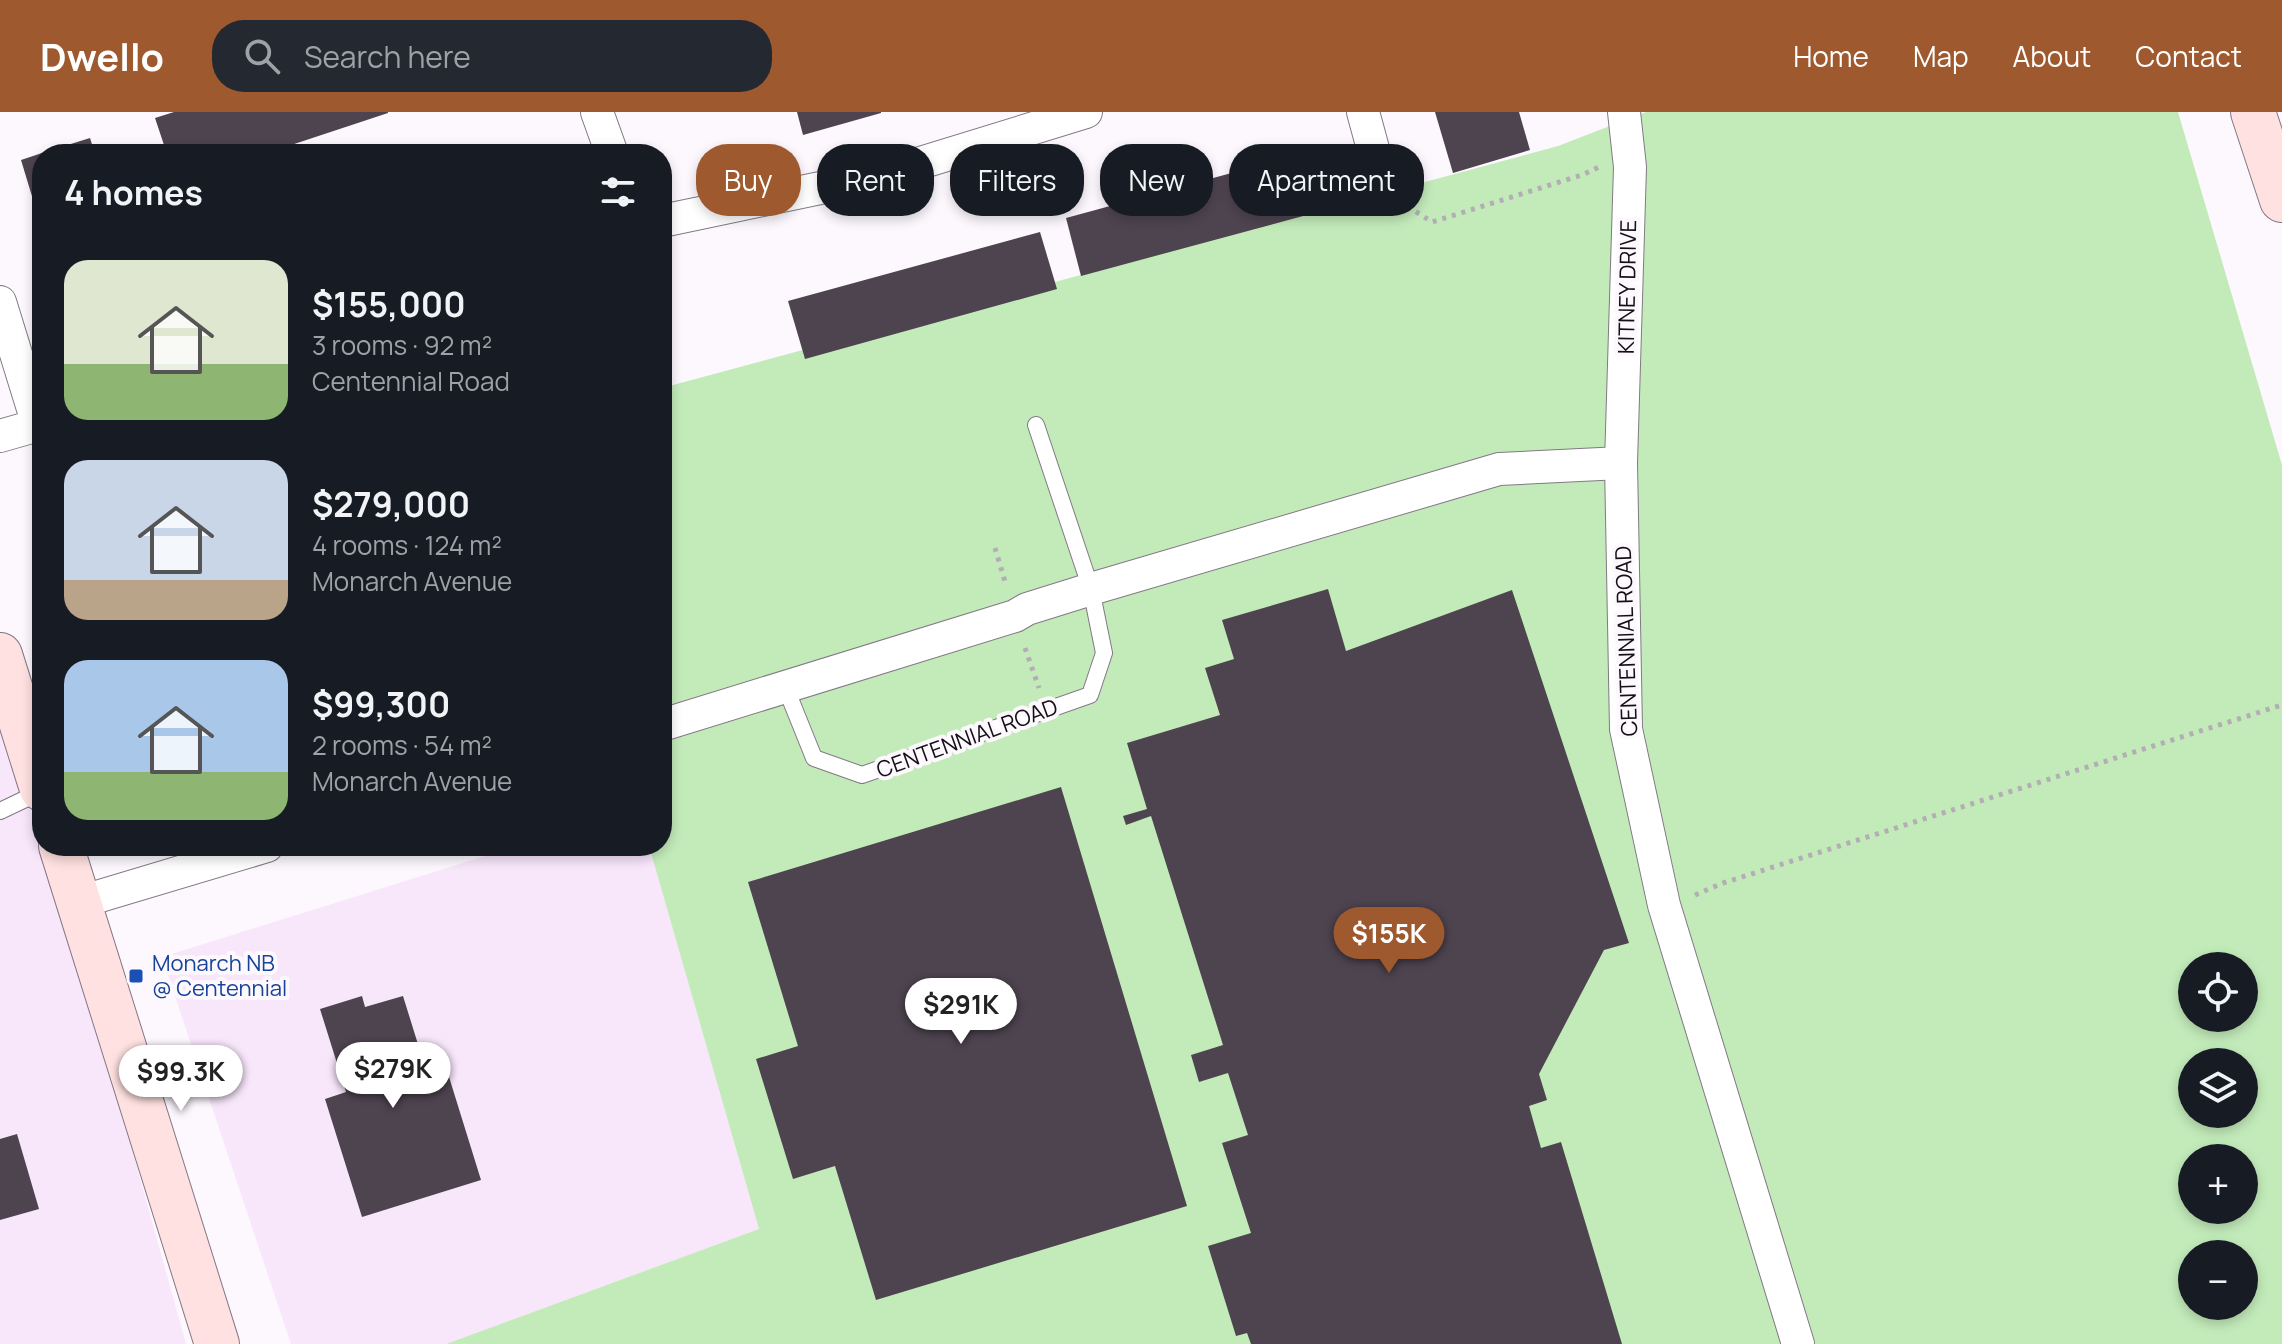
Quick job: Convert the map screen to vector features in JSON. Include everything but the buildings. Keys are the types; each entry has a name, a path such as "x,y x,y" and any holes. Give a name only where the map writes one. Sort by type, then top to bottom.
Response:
{"street":[{"path":"597,112 608,144"},
{"path":"672,219 878,176 1086,112"},
{"path":"1363,112 1372,144"},
{"name":"KITNEY DRIVE","path":"1621,463 1630,167 1624,112"},
{"path":"2253,112 2282,200"},
{"path":"0,302 32,400"},
{"path":"0,436 32,427"},
{"path":"672,722 1015,616 1027,609 1091,589 1499,469 1621,463"},
{"name":"CENTENNIAL ROAD","path":"1621,463 1626,729 1664,905 1798,1344"},
{"path":"0,655 32,758"},
{"path":"64,856 217,1344"},
{"path":"80,902 234,856"}],"lane":[{"path":"1036,425 1091,589"},
{"name":"CENTENNIAL ROAD","path":"785,686 814,758 862,775 1090,695 1104,653 1091,589"},
{"path":"0,811 32,795"}],"path":[{"path":"1423,216 1432,222 1582,175 1628,152"},
{"path":"1690,897 1753,874 2282,705"}],"shaded area":[{"path":"0,714 32,814 32,856 45,856 85,980 186,1344 0,1344"},
{"path":"485,856 652,856 759,1229 446,1344 291,1344 162,957"}],"green space":[{"path":"1646,112 2178,112 2282,465 2282,1344 446,1344 759,1229 652,856 672,856 672,385 1299,216 1424,216 1424,182 1558,146"}],"place":[{"name":"Monarch NB @ Centennial","path":"136,976"}]}
